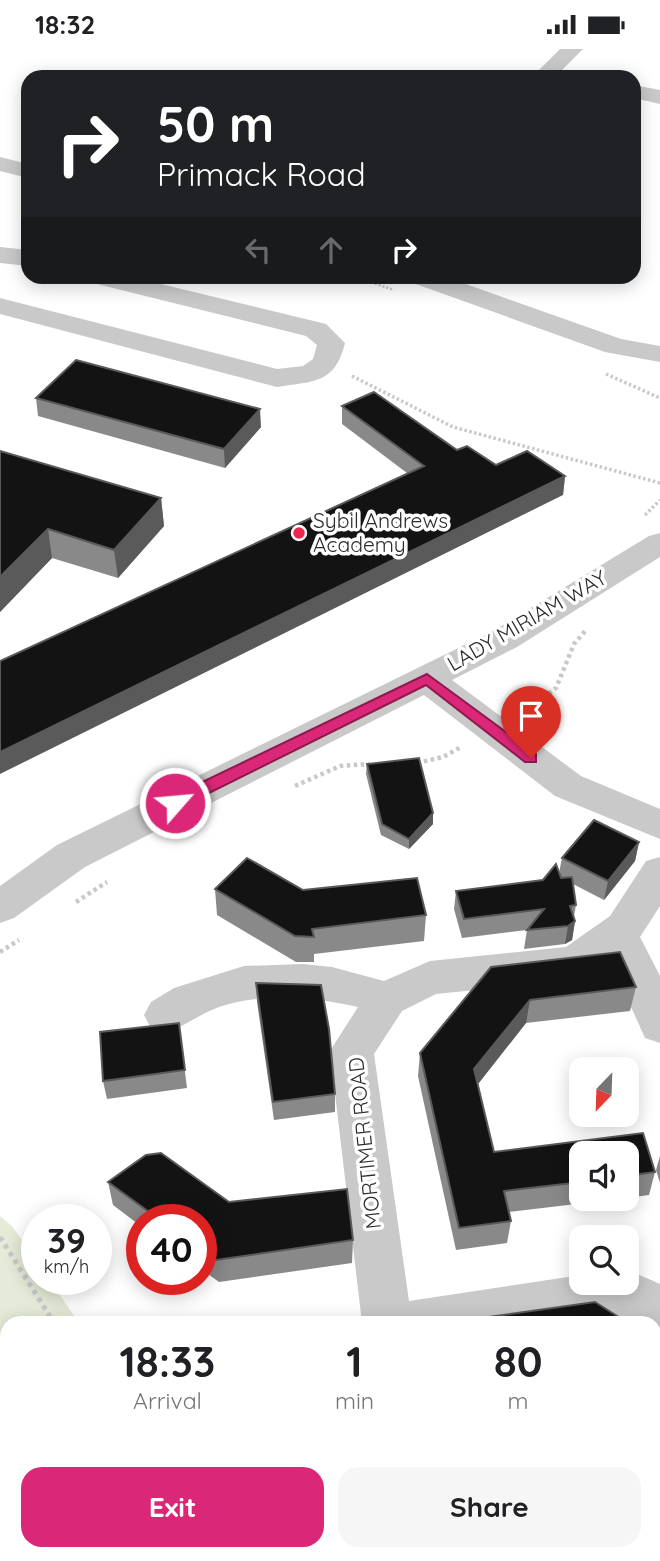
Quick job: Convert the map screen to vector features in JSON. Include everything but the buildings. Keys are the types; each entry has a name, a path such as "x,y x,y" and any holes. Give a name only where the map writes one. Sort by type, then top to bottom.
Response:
{"street":[{"path":"557,70 572,49"},
{"path":"641,93 660,97"},
{"path":"0,164 21,169"},
{"path":"0,255 21,257"},
{"path":"0,306 276,378 312,373 326,363 331,343 316,330 130,284"},
{"path":"442,284 615,346 660,354"},
{"path":"615,346 637,365 660,376"},
{"name":"LADY MIRIAM WAY","path":"0,907 71,856 505,639 655,543"},
{"path":"427,679 568,786 660,825"},
{"path":"166,1015 185,1001 234,985 332,983 387,999 430,978 575,964 625,927 660,872"},
{"path":"616,934 630,956 660,1025"},
{"name":"MORTIMER ROAD","path":"386,1316 352,1051 387,999"},
{"path":"462,1316 625,1292 660,1310"}],"path":[{"path":"326,363 453,428 660,484"},
{"path":"414,763 443,757 493,731 549,696 556,688 574,644 597,622"},
{"path":"289,789 340,766 380,764"},
{"path":"74,903 118,876"},
{"path":"0,952 21,938"},
{"path":"0,1237 50,1316"}],"green space":[{"path":"0,1216 12,1226 21,1239 21,1295 60,1295 74,1316 0,1316"}],"place":[{"name":"Sybil Andrews Academy","path":"299,533"}],"route":[{"path":"175,803 427,679 531,758"}]}
